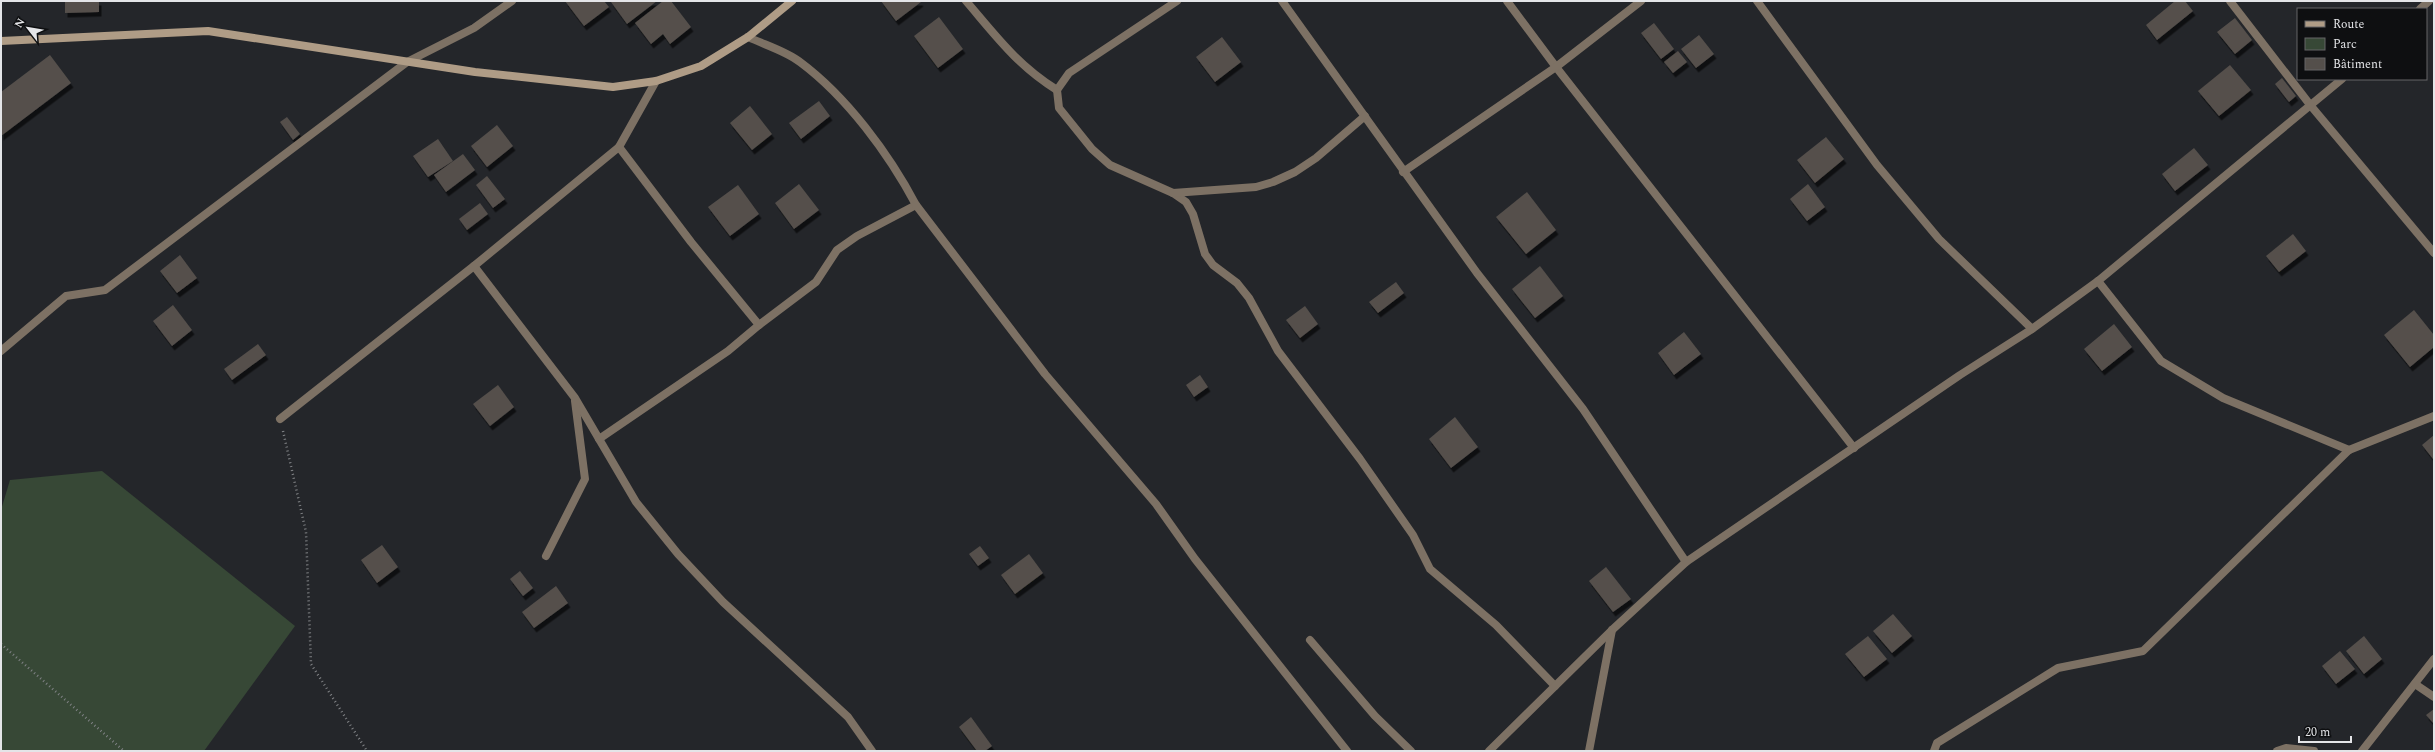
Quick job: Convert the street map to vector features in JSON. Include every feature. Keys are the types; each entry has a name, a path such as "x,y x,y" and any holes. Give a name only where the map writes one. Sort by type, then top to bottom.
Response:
{"street":[{"path":"1,351 66,296 105,290 407,62 474,28 512,1"},
{"path":"1,41 208,31 475,72 613,86 656,82 701,66 748,37 792,1"},
{"path":"966,1 1018,61 1032,74 1057,90"},
{"path":"1177,1 1069,73 1057,90 1059,108 1092,148 1110,165 1173,193 1186,202 1193,214 1205,254 1213,265 1237,283 1249,298 1278,351 1360,459 1413,535 1430,569 1496,625 1555,686"},
{"path":"1282,1 1366,116 1403,172 1476,273 1583,410 1686,562"},
{"path":"1507,1 1556,67 1854,448"},
{"path":"1403,172 1556,67 1641,1"},
{"path":"1757,1 1877,165 1934,234 2032,330"},
{"path":"2230,1 2311,106 2434,253"},
{"path":"2421,8 2429,1"},
{"path":"748,37 800,62 834,93 876,140 895,167 916,205 1045,374 1156,504 1195,559 1347,751"},
{"path":"1489,751 1612,630 1686,562 1960,375 2032,330 2098,281 2341,80"},
{"path":"280,419 474,266 619,147 656,82"},
{"path":"1173,193 1256,187 1274,182 1295,172 1316,158 1366,116"},
{"path":"619,147 691,242 759,325"},
{"path":"599,439 728,351 759,325 816,282 837,250 857,236 916,205"},
{"path":"474,266 575,398 636,502 678,554 723,602 848,717 872,751"},
{"path":"2098,281 2161,361 2223,398 2349,450"},
{"path":"546,556 585,479 575,398"},
{"path":"1934,751 1937,743 2058,668 2143,651 2349,450 2434,416"},
{"path":"1590,751 1612,630"},
{"path":"1310,640 1375,716 1411,751"},
{"path":"2362,751 2434,659"},
{"path":"2414,684 2434,697"},
{"path":"2277,751 2286,748 2314,751"}],"path":[{"path":"280,419 306,532 311,664 367,751"},
{"path":"1,644 124,751"}],"green space":[{"path":"102,471 295,626 204,751 1,751 1,510 10,480"}],"building":[{"path":"65,1 99,1 99,12 65,13"},
{"path":"565,1 604,1 609,7 584,26"},
{"path":"657,1 627,24 611,2"},
{"path":"663,1 671,1 691,27 670,44 663,34 651,44 635,23"},
{"path":"881,1 920,1 921,2 896,21"},
{"path":"2175,1 2185,1 2193,11 2157,40 2146,25"},
{"path":"939,17 963,49 938,68 914,36"},
{"path":"2235,18 2252,40 2235,54 2217,32"},
{"path":"1654,23 1674,49 1661,59 1641,33"},
{"path":"1699,35 1714,54 1696,68 1681,49"},
{"path":"1222,37 1241,62 1215,82 1196,57"},
{"path":"1678,51 1687,62 1673,73 1664,62"},
{"path":"50,55 71,83 1,136 1,92"},
{"path":"2230,65 2251,90 2219,116 2198,91"},
{"path":"2282,78 2296,96 2289,102 2275,84"},
{"path":"819,101 830,116 801,139 789,123"},
{"path":"750,106 772,134 752,150 730,123"},
{"path":"287,117 300,134 293,140 280,122"},
{"path":"497,125 513,146 487,167 471,146"},
{"path":"1826,137 1844,159 1815,183 1797,160"},
{"path":"438,139 453,161 428,177 413,156"},
{"path":"2194,148 2208,165 2175,191 2162,174"},
{"path":"463,154 475,170 446,192 434,175"},
{"path":"487,176 505,199 493,208 476,185"},
{"path":"799,184 819,210 794,229 775,203"},
{"path":"1808,184 1825,207 1807,221 1790,199"},
{"path":"738,185 759,214 730,236 708,207"},
{"path":"1527,192 1556,230 1526,254 1496,217"},
{"path":"480,203 488,214 467,230 459,219"},
{"path":"2293,234 2306,251 2279,272 2266,256"},
{"path":"180,255 197,278 177,293 160,271"},
{"path":"1540,266 1563,296 1535,318 1512,289"},
{"path":"1396,282 1404,293 1378,313 1369,302"},
{"path":"173,305 192,330 172,346 153,321"},
{"path":"1305,306 1318,324 1300,338 1286,320"},
{"path":"2414,310 2434,335 2434,347 2410,367 2384,335"},
{"path":"2114,324 2132,347 2102,371 2084,349"},
{"path":"1684,332 1701,354 1674,375 1658,353"},
{"path":"258,344 266,355 232,380 224,369"},
{"path":"1200,375 1208,387 1194,397 1186,385"},
{"path":"498,385 514,407 490,426 473,404"},
{"path":"1455,417 1478,447 1451,468 1429,439"},
{"path":"2434,435 2434,458 2433,459 2422,445"},
{"path":"382,545 398,567 377,583 361,560"},
{"path":"980,546 989,558 978,566 969,554"},
{"path":"1029,554 1043,573 1015,594 1001,575"},
{"path":"1606,567 1631,599 1613,612 1589,581"},
{"path":"520,571 533,588 523,596 510,579"},
{"path":"556,586 568,603 534,628 522,612"},
{"path":"1893,614 1912,636 1892,653 1873,631"},
{"path":"1868,636 1887,659 1864,677 1845,654"},
{"path":"2364,636 2382,659 2364,674 2346,651"},
{"path":"2340,651 2355,669 2336,684 2322,666"},
{"path":"2434,709 2434,724 2426,715"},
{"path":"971,717 992,746 985,751 977,751 959,727"}]}
